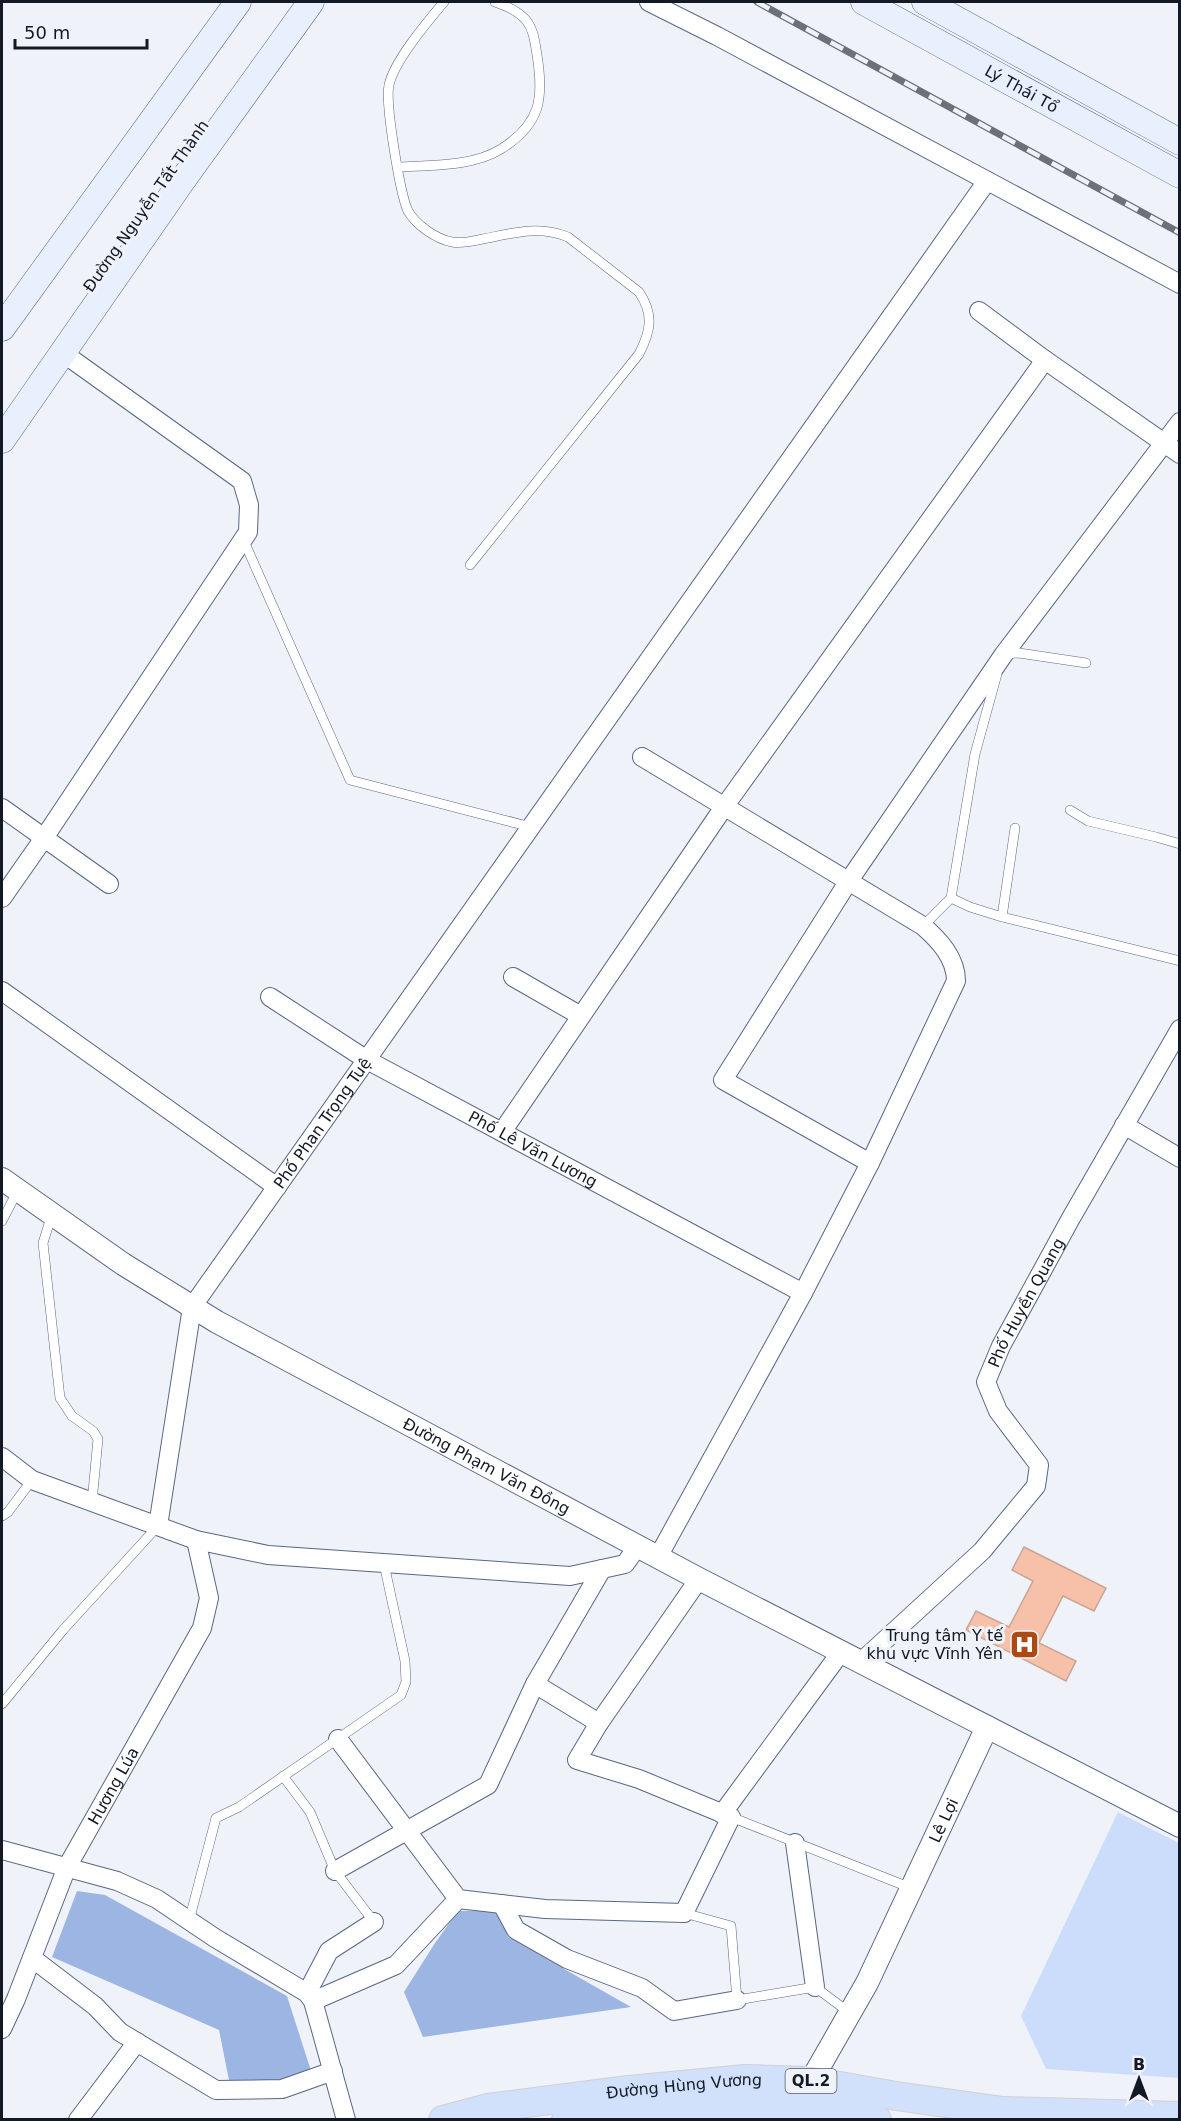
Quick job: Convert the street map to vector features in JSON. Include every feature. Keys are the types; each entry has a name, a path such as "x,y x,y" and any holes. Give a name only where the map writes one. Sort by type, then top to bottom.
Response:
{"main road":[{"path":"2,303 219,2"},
{"path":"2,328 238,2"},
{"name":"Đường Nguyễn Tất Thành","path":"2,410 292,2"},
{"path":"2,440 209,143 311,2"},
{"name":"Lý Thái Tổ","path":"864,2 1179,176"},
{"name":"Lý Thái Tổ","path":"925,2 1179,142"},
{"name":"Đường Hùng Vương","path":"443,2120 488,2108 629,2090 745,2079 808,2094 877,2120"},
{"name":"Đường Hùng Vương","path":"566,2120 703,2107 753,2105 808,2094 896,2096 1003,2111 1179,2116"}],"street":[{"path":"649,2 717,36 1179,284"},
{"name":"Phố Phan Trọng Tuệ","path":"192,1307 987,182"},
{"path":"978,311 1179,454"},
{"path":"2,898 45,838 248,532 249,505 242,481 63,353"},
{"path":"502,1132 724,807 1045,360"},
{"path":"870,1163 723,1080 848,882 1004,654 1179,422"},
{"path":"642,757 923,926 939,940 954,967 956,981 870,1163 803,1293 658,1557"},
{"path":"2,808 109,884"},
{"path":"513,977 581,1016"},
{"path":"2,991 277,1187"},
{"name":"Phố Lê Văn Lương","path":"270,998 367,1060 803,1293"},
{"name":"Phố Huyền Quang","path":"861,1662 982,1551 1036,1486 1040,1465 998,1411 986,1382 1006,1336 1179,1029"},
{"path":"1124,1125 1179,1158"},
{"name":"Đường Phạm Văn Đồng","path":"10,1185 123,1264 227,1328 699,1579 987,1727"},
{"path":"158,1526 192,1307"},
{"path":"2,1457 32,1480 196,1540 268,1555 570,1576 625,1564 638,1546"},
{"name":"Hương Lúa","path":"2,2029 68,1867 202,1628 209,1598 196,1540"},
{"path":"335,1871 488,1785 535,1684 602,1569"},
{"path":"699,1579 599,1723 577,1760 639,1779 726,1816"},
{"path":"338,1739 458,1899 545,1909 684,1913 726,1816 841,1652"},
{"path":"535,1684 599,1723"},
{"path":"987,1727 1179,1826"},
{"name":"Lê Lợi","path":"808,2094 867,1983 987,1727"},
{"path":"795,1843 815,1987"},
{"path":"2,1850 68,1867 127,1886 157,1899 310,1997"},
{"path":"310,1997 396,1965 458,1899"},
{"path":"502,1904 516,1930 567,1959 642,1988 674,2011 737,2000"},
{"path":"346,2120 310,1997 329,1951 374,1922"},
{"path":"32,1958 95,2006 120,2032 216,2090 282,2089 333,2071"},
{"path":"78,2120 136,2042"}],"lane":[{"path":"444,2 394,68 389,84 388,101 398,167 403,196 409,212 420,224 438,237 452,242 464,243 538,229 555,231 568,237 639,292 647,304 650,321 647,338 639,354 470,565"},
{"path":"398,167 457,163 486,157 518,136 536,113 541,99 540,74 533,34 527,21 514,9 495,2"},
{"path":"243,539 350,780 531,827"},
{"path":"923,926 951,898 975,754 1004,654 1019,653 1086,663"},
{"path":"1070,810 1088,821 1179,844"},
{"path":"1002,917 1015,828"},
{"path":"951,898 970,907 1002,917 1179,961"},
{"path":"2,1221 10,1185"},
{"path":"52,1214 43,1243 60,1398 72,1416 93,1431 98,1439 92,1502"},
{"path":"2,1516 8,1512 32,1480"},
{"path":"2,1704 63,1630 158,1526"},
{"path":"189,1920 216,1818 239,1807 401,1695 406,1682 405,1661 384,1564"},
{"path":"283,1776 310,1812 335,1871 374,1922"},
{"path":"726,1816 911,1888"},
{"path":"684,1913 731,1926 737,2000 815,1987 850,2013"}],"shaded area":[{"path":"1118,1812 1179,1843 1179,2078 1046,2069 1021,2016"},
{"path":"77,1891 105,1895 287,1996 312,2074 231,2090 219,2030 52,1957"},
{"path":"501,1910 508,1937 631,2007 423,2037 404,1992 458,1911"}],"building":[{"path":"1024,1547 1106,1588 1094,1611 1063,1596 1039,1643 1076,1661 1066,1681 966,1630 976,1611 1009,1627 1033,1581 1012,1570"}],"railway":[{"path":"757,2 1180,233"}],"place":[{"name":"Trung tâm Y tế khu vực Vĩnh Yên","path":"1024,1644"}]}
